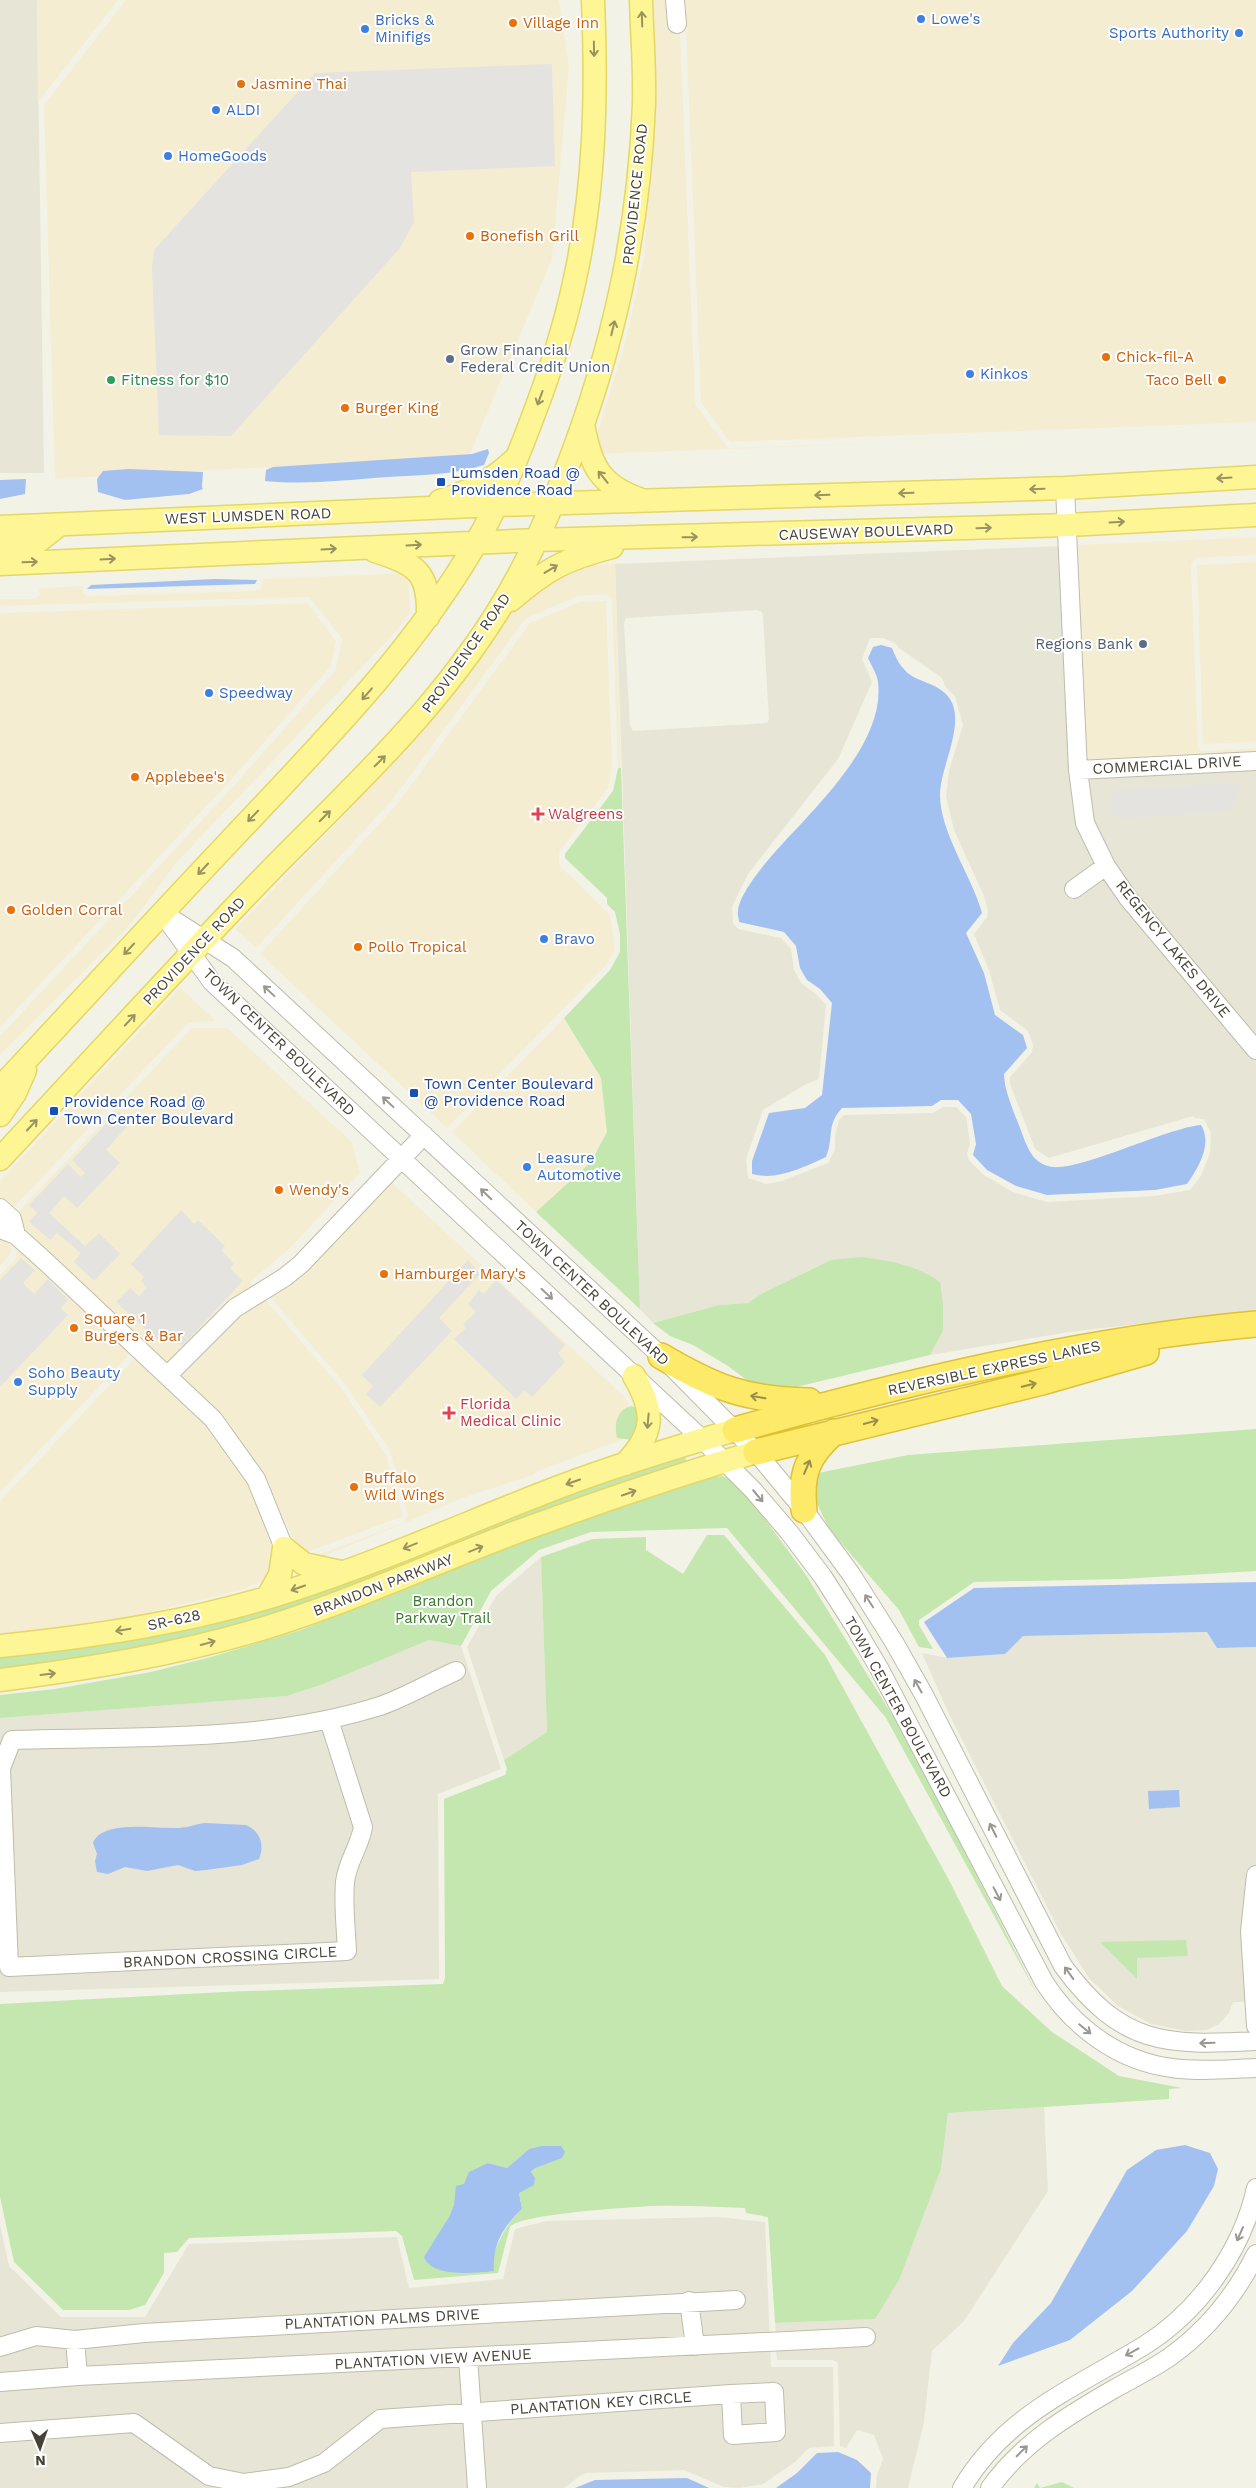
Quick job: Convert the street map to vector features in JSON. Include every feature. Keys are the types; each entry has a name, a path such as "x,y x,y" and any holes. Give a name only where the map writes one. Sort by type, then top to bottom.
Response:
{"highway":[{"name":"REVERSIBLE EXPRESS LANES","path":"735,1430 842,1400 1051,1354 1144,1338 1256,1325"},
{"name":"REVERSIBLE EXPRESS LANES","path":"756,1452 1042,1382 1139,1353 1256,1325"},
{"path":"661,1356 710,1384 750,1396 794,1401 842,1400"},
{"path":"804,1510 803,1478 807,1465 814,1453 834,1432"}],"main road":[{"path":"0,1088 354,709 399,657 428,618 476,543 497,505 518,456 559,342 574,284 586,218 595,108 593,0"},
{"name":"PROVIDENCE ROAD","path":"0,1159 198,947 399,742 447,684 499,610 536,540 552,504 583,424 614,324 634,223 644,102 641,0"},
{"path":"583,424 588,450 598,472 608,484 618,491 644,501"},
{"path":"419,509 477,487 496,475 518,456"},
{"path":"497,505 1065,488 1256,476"},
{"name":"WEST LUMSDEN ROAD","path":"0,527 497,505"},
{"name":"CAUSEWAY BOULEVARD","path":"476,543 1068,525 1256,515"},
{"path":"0,544 36,542 60,524"},
{"path":"499,610 534,580 563,562 649,538"},
{"path":"0,564 476,543"},
{"path":"365,548 411,565 423,577 428,595 428,618"},
{"path":"0,1115 15,1093 29,1057"},
{"path":"624,1464 644,1441 650,1418 646,1398 634,1376"},
{"name":"BRANDON PARKWAY","path":"344,1572 551,1490 624,1464 735,1430"},
{"name":"BRANDON PARKWAY","path":"0,1680 70,1671 166,1654 258,1630 353,1599 522,1530 724,1461 756,1452"},
{"path":"284,1548 295,1559 311,1567 344,1572"},
{"path":"267,1598 280,1576 284,1548"},
{"name":"SR-628","path":"0,1646 122,1631 267,1598 344,1572"}],"street":[{"path":"675,0 677,24"},
{"name":"REGENCY LAKES DRIVE","path":"1065,488 1078,770 1085,823 1106,866 1128,898 1256,1050"},
{"name":"COMMERCIAL DRIVE","path":"1078,770 1256,761"},
{"path":"1074,889 1106,866"},
{"name":"TOWN CENTER BOULEVARD","path":"162,913 198,947 212,982 702,1439 754,1490 789,1532 823,1577 879,1668 1044,1982 1056,2001 1087,2031 1111,2048 1155,2065 1190,2070 1256,2068"},
{"name":"TOWN CENTER BOULEVARD","path":"198,947 233,958 661,1356 756,1452 804,1510 851,1574 894,1642 1064,1966 1078,1986 1112,2018 1150,2036 1186,2043 1256,2040"},
{"path":"168,1375 235,1308 285,1277 300,1264 424,1135"},
{"path":"0,1208 12,1219 8,1232 168,1375 213,1418 245,1461 264,1496 284,1548"},
{"name":"BRANDON CROSSING CIRCLE","path":"329,1720 363,1827 361,1838 350,1859 345,1881 347,1951 9,1967 3,1891 1,1768 12,1740 259,1732 329,1720 382,1705 456,1671"},
{"path":"1256,1875 1250,1931 1256,2026"},
{"path":"962,2488 990,2450 1029,2414 1068,2388 1145,2345 1186,2311 1225,2263 1243,2228 1256,2188"},
{"path":"990,2488 1018,2454 1046,2430 1153,2368 1185,2345 1223,2306 1256,2254"},
{"name":"PLANTATION PALMS DRIVE","path":"0,2347 36,2336 75,2340 144,2333 689,2301 736,2300"},
{"path":"689,2301 695,2346"},
{"name":"PLANTATION VIEW AVENUE","path":"0,2382 78,2376 866,2337"},
{"path":"75,2340 78,2376"},
{"path":"468,2357 476,2488"},
{"name":"PLANTATION KEY CIRCLE","path":"0,2433 134,2423 209,2476 244,2483 289,2477 324,2463 380,2419 731,2394"}],"shaded area":[{"path":"0,0 37,0 44,473 0,473"},
{"path":"37,0 118,0 38,102"},
{"path":"126,0 559,0 569,67 552,259 469,456 55,479 44,105"},
{"path":"653,0 668,0 670,32 680,32 695,404 728,448 916,442 597,454 594,445 626,340 644,258 657,92"},
{"path":"685,0 1256,0 1256,422 730,442 701,402"},
{"path":"552,64 555,166 411,172 414,222 400,248 231,436 159,435 152,268 154,250 315,73"},
{"path":"1256,537 1256,555 1196,558 1191,565 1198,748 1203,751 1256,748 1256,753 1085,762 1076,545"},
{"path":"1062,546 1097,863 1064,887 1072,900 1105,876 1123,903 1256,1061 1256,1310 1069,1332 930,1355 943,1331 831,1260 761,1294 748,1303 719,1305 653,1323 640,1309 615,564","holes":["757,610 762,612 763,616 769,720 767,723 633,731 630,725 624,624 626,618","870,638 883,638 895,643 899,648 942,678 945,686 955,696 963,725 949,771 946,796 954,830 984,896 988,911 987,917 974,934 989,970 1000,1010 1028,1031 1033,1045 1032,1052 1010,1077 1010,1084 1035,1149 1049,1158 1193,1116 1204,1119 1211,1133 1210,1153 1201,1176 1190,1190 1155,1196 1047,1202 1013,1192 985,1176 969,1160 967,1154 970,1143 966,1117 956,1107 943,1107 933,1113 844,1115 839,1120 835,1136 835,1150 828,1163 782,1181 766,1184 748,1178 746,1159 763,1110 806,1084 819,1079 826,1005 816,994 801,983 794,970 791,949 781,938 738,929 733,923 732,907 748,874 838,759 872,682 862,659"]},
{"path":"1256,562 1256,742 1203,744 1197,565"},
{"path":"615,564 621,768 618,768 612,599 606,594 578,596 525,619 393,799 256,948 235,929 350,809 409,742 517,606 575,566"},
{"path":"408,573 410,611 398,629 177,862 129,926 0,1055 0,1036 232,788 335,671 342,638 309,597 0,606 0,599 34,599 40,595 39,588 82,586 83,593 87,596 255,591 261,588 263,579"},
{"path":"606,601 612,765 608,788 559,852 559,865 610,915 615,951 606,965 447,1128 260,954 398,803 530,623 580,602"},
{"path":"307,603 336,641 331,666 228,783 0,1027 0,613"},
{"path":"1256,769 1256,1038 1134,893 1112,861 1092,821 1086,777"},
{"path":"1242,783 1235,796 1233,807 1224,812 1120,818 1111,813 1111,794 1116,790"},
{"path":"180,988 216,1021 188,1023 15,1206 13,1211 0,1198 0,1181"},
{"path":"564,1018 601,1078 607,1132 591,1162 536,1212 452,1132"},
{"path":"192,1028 227,1028 352,1142 360,1173 292,1246 250,1282 341,1388 386,1455 403,1516 302,1554 250,1455 142,1341 0,1492 0,1275 16,1258 19,1211"},
{"path":"118,1111 130,1123 106,1150 120,1163 77,1208 64,1196 49,1213 85,1246 99,1233 120,1254 94,1281 74,1262 81,1253 57,1233 50,1240 29,1222 37,1213 29,1205 68,1164 81,1177 85,1173 72,1160"},
{"path":"390,1181 628,1400 632,1436 538,1471 533,1475 462,1498 414,1519 314,1560 310,1558 405,1522 408,1514 390,1451 345,1384 269,1296 330,1247"},
{"path":"181,1210 194,1224 198,1220 225,1246 221,1250 234,1264 230,1268 243,1281 182,1346 170,1336 162,1344 116,1302 130,1288 139,1296 147,1288 141,1281 144,1277 131,1264"},
{"path":"0,1238 10,1241 11,1245 10,1255 0,1266"},
{"path":"21,1258 35,1270 23,1283 34,1294 48,1279 68,1300 61,1308 68,1315 0,1387 0,1280"},
{"path":"468,1260 480,1274 439,1318 452,1331 380,1407 366,1394 373,1386 362,1375"},
{"path":"496,1280 565,1345 558,1353 565,1362 532,1397 524,1390 516,1399 454,1339 466,1328 463,1324 476,1312 468,1304 479,1290 484,1294"},
{"path":"137,1356 208,1424 248,1479 276,1546 271,1577 243,1589 134,1616 55,1629 0,1634 0,1501"},
{"path":"541,1557 547,1732 504,1760 467,1647 496,1596"},
{"path":"1208,1632 1217,1648 1256,1647 1256,2002 1233,2002 1229,2013 1219,2024 1207,2030 1186,2031 1151,2024 1118,2006 1089,1978 1061,1934 949,1714 922,1653 947,1658 1004,1654 1023,1636"},
{"path":"429,1640 461,1646 501,1769 438,1794 439,1979 0,1992 0,1718 287,1696 321,1685"},
{"path":"1044,2107 1048,2191 964,2321 932,2351 924,2422 908,2488 876,2488 877,2475 883,2459 874,2435 857,2430 846,2448 840,2446 838,2363 833,2360 777,2360 776,2350 873,2345 872,2329 776,2334 775,2323 875,2319 941,2169 948,2113"},
{"path":"718,2217 765,2222 771,2367 833,2367 834,2446 809,2448 795,2462 763,2484 740,2488 724,2487 684,2470 587,2473 581,2475 564,2488 0,2488 0,2225 9,2266 61,2317 145,2317 189,2244 397,2237 409,2288 503,2279 515,2229 546,2221"}],"green space":[{"path":"618,768 621,768 640,1309 643,1312 536,1212 591,1162 607,1132 601,1078 564,1018 610,970 620,952 620,934 615,912 607,904 607,898 565,858 565,854 613,791"},
{"path":"862,1257 893,1262 922,1271 940,1282 943,1303 943,1331 930,1355 775,1392 760,1390 728,1366 693,1345 670,1336 653,1323 719,1305 748,1303 761,1294 831,1260"},
{"path":"631,1406 640,1409 641,1415 632,1440 617,1438 616,1423 619,1414"},
{"path":"1256,1429 1256,1571 1122,1579 974,1582 919,1620 919,1625 933,1649 919,1647 899,1610 829,1529 815,1499 818,1473 908,1455"},
{"path":"685,1456 687,1464 386,1579 187,1641 0,1672 0,1654 161,1631"},
{"name":"Brandon Parkway Trail","path":"723,1476 735,1482 753,1503 806,1575 910,1744 1040,2000 886,1718 727,1528 591,1532 539,1550 491,1591 461,1646 429,1640 321,1685 287,1696 0,1718 0,1695 55,1689 151,1672 211,1657 301,1630 580,1519 706,1478"},
{"path":"707,1535 724,1535 825,1655 949,1880 1002,1986 1052,2032 1119,2076 1182,2088 1169,2089 1169,2099 948,2113 941,2169 899,2280 875,2319 775,2323 768,2217 746,2213 745,2208 676,2206 577,2212 518,2222 510,2227 498,2273 414,2280 402,2236 396,2231 189,2238 177,2252 164,2253 164,2273 145,2305 129,2310 63,2310 14,2262 0,2197 0,2004 224,1992 443,1984 445,1978 444,1799 505,1775 507,1769 504,1760 547,1732 541,1557 592,1539 646,1537 646,1550 683,1574","holes":["529,2149 547,2162 534,2168 519,2193 522,2209 505,2230 493,2256 424,2257 443,2230 464,2184 488,2163 507,2168"]},
{"path":"1186,1940 1188,1956 1137,1958 1137,1979 1100,1942"},
{"path":"1062,2482 1074,2488 1040,2488"}],"water":[{"path":"488,449 489,453 484,465 448,473 327,482 265,481 266,470 273,467 472,454"},
{"path":"128,469 203,472 203,489 189,494 125,500 98,492 97,479 103,471"},
{"path":"26,479 25,494 0,499 0,480"},
{"path":"215,579 257,580 255,584 87,589 91,585"},
{"path":"881,645 892,648 900,664 913,677 933,685 945,693 954,709 954,733 941,784 941,809 945,824 982,913 966,933 984,973 995,1015 1023,1035 1027,1048 1004,1074 1010,1101 1030,1151 1042,1164 1060,1167 1098,1158 1165,1134 1201,1125 1204,1132 1205,1148 1196,1171 1187,1184 1155,1190 1047,1195 1016,1186 987,1170 973,1155 976,1144 971,1114 958,1100 941,1100 932,1106 842,1108 832,1126 826,1157 790,1172 771,1176 752,1174 752,1161 769,1113 805,1108 822,1095 832,1003 820,989 807,980 800,968 796,946 784,932 739,922 739,905 760,870 841,778 857,755 870,731 877,706 878,682 868,658 873,647"},
{"path":"1256,1582 1256,1647 1217,1648 1207,1632 1023,1636 1005,1654 947,1658 924,1622 974,1588"},
{"path":"1179,1790 1180,1807 1149,1809 1148,1791"},
{"path":"205,1823 246,1825 251,1828 260,1839 261,1854 259,1859 242,1865 195,1871 178,1865 147,1871 125,1867 108,1874 97,1872 95,1861 97,1854 93,1843 98,1836 107,1831 131,1827 181,1828"},
{"path":"1185,2145 1210,2153 1218,2169 1214,2186 1187,2231 1132,2291 1070,2340 998,2366 1013,2343 1051,2303 1127,2170 1156,2150"},
{"path":"542,2146 561,2146 565,2152 562,2158 535,2168 531,2172 535,2178 534,2185 519,2193 522,2209 509,2223 500,2237 495,2253 494,2271 455,2273 429,2264 424,2257 449,2217 454,2205 456,2186 464,2184 469,2172 488,2163 507,2168 529,2149"},
{"path":"838,2452 857,2460 871,2473 870,2488 776,2488 797,2473 817,2453"},
{"path":"687,2478 709,2488 575,2488 595,2480"}],"place":[{"name":"Lowe's","path":"921,19"},
{"name":"Village Inn","path":"513,23"},
{"name":"Bricks & Minifigs","path":"365,29"},
{"name":"Sports Authority","path":"1239,33"},
{"name":"Jasmine Thai","path":"241,84"},
{"name":"ALDI","path":"216,110"},
{"name":"HomeGoods","path":"168,156"},
{"name":"Bonefish Grill","path":"470,236"},
{"name":"Chick-fil-A","path":"1106,357"},
{"name":"Grow Financial Federal Credit Union","path":"450,359"},
{"name":"Kinkos","path":"970,374"},
{"name":"Fitness for $10","path":"111,380"},
{"name":"Taco Bell","path":"1222,380"},
{"name":"Burger King","path":"345,408"},
{"name":"Lumsden Road @ Providence Road","path":"441,482"},
{"name":"Regions Bank","path":"1143,644"},
{"name":"Speedway","path":"209,693"},
{"name":"Applebee's","path":"135,777"},
{"name":"Walgreens","path":"538,814"},
{"name":"Golden Corral","path":"11,910"},
{"name":"Bravo","path":"544,939"},
{"name":"Pollo Tropical","path":"358,947"},
{"name":"Town Center Boulevard @ Providence Road","path":"414,1093"},
{"name":"Providence Road @ Town Center Boulevard","path":"54,1111"},
{"name":"Leasure Automotive","path":"527,1167"},
{"name":"Wendy's","path":"279,1190"},
{"name":"Hamburger Mary's","path":"384,1274"},
{"name":"Square 1 Burgers & Bar","path":"74,1328"},
{"name":"Soho Beauty Supply","path":"18,1382"},
{"name":"Florida Medical Clinic","path":"449,1413"},
{"name":"Buffalo Wild Wings","path":"354,1487"}]}
